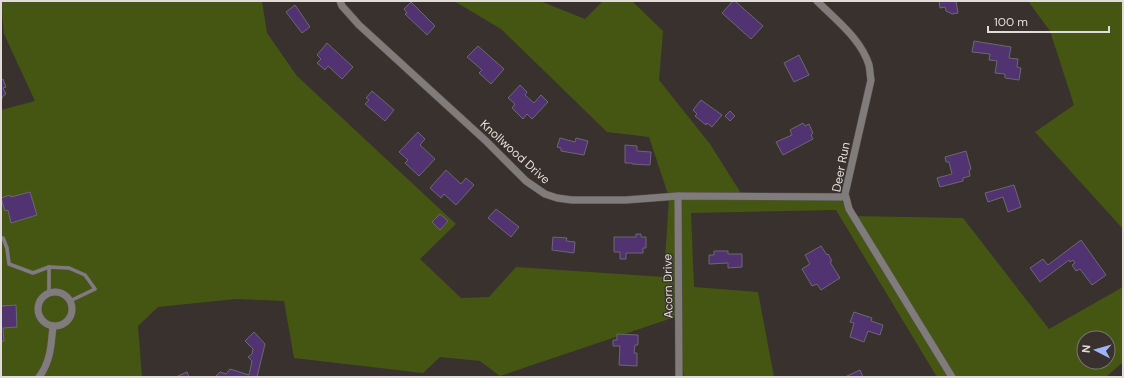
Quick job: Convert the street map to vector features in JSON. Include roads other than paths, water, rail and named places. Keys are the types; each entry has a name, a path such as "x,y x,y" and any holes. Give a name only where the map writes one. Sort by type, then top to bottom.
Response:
{"street":[{"name":"Knollwood Drive","path":"340,1 342,6 359,25 526,181 541,192 557,198 572,200 626,200 678,196 845,197"},
{"name":"Deer Run","path":"817,1 862,49 869,65 870,80 845,197 849,209 952,377"},
{"name":"Acorn Drive","path":"678,196 680,377"},
{"path":"49,293 62,293 70,301 72,308 71,315 68,320 60,326 53,326 44,323 39,316 38,308 41,299 49,293"},
{"path":"39,377 49,360 53,326"}],"lane":[{"path":"2,238 7,248 8,264 33,273 49,267 69,268 85,275 95,289 70,301"},
{"path":"49,267 49,293"}]}
